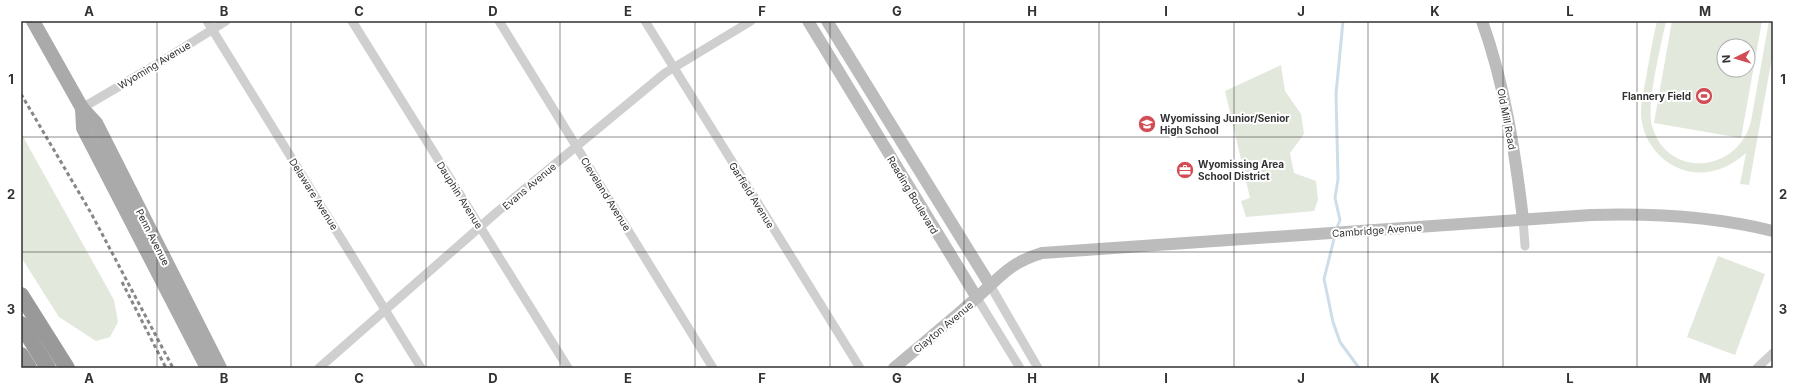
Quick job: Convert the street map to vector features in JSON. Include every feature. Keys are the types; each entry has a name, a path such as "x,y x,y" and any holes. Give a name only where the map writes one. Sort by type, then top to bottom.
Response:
{"highway":[{"path":"21,295 67,368"},
{"path":"21,324 48,368"},
{"path":"21,355 29,368"}],"main road":[{"name":"Penn Avenue","path":"33,21 82,108 96,123 220,368"},
{"name":"Penn Avenue","path":"82,108 83,128 207,368"}],"street":[{"name":"Delaware Avenue","path":"207,21 421,368"},
{"name":"Wyoming Avenue","path":"82,108 226,21"},
{"name":"Dauphin Avenue","path":"352,21 568,368"},
{"name":"Cleveland Avenue","path":"499,21 713,368"},
{"name":"Garfield Avenue","path":"645,21 860,368"},
{"name":"Evans Avenue","path":"319,368 480,227 665,73 751,21"},
{"name":"Reading Boulevard","path":"808,21 1020,368"},
{"name":"Reading Boulevard","path":"827,21 990,285 1038,368"},
{"name":"Old Mill Road","path":"1482,21 1504,97 1523,219"},
{"name":"Cambridge Avenue","path":"990,285 1014,264 1027,257 1042,253 1523,219 1633,213 1672,214 1719,220 1773,231"},
{"path":"1523,219 1525,246"},
{"name":"Clayton Avenue","path":"894,368 977,298 990,285"},
{"path":"1757,368 1773,353"}],"shaded area":[{"path":"1657,21 1666,21 1652,90 1652,126 1660,143 1672,155 1686,162 1702,163 1718,160 1732,152 1744,139 1751,121 1769,21 1773,21 1773,52 1749,185 1740,184 1746,153 1733,163 1718,170 1695,172 1677,168 1668,163 1648,141 1644,132 1641,107"},
{"name":"Flannery Field","path":"1672,21 1762,21 1756,54 1756,38 1716,38 1716,78 1752,78 1741,138 1654,123"},
{"path":"1281,65 1285,91 1301,114 1304,134 1290,153 1294,173 1316,181 1318,200 1314,211 1246,217 1241,201 1250,198 1225,91"},
{"path":"21,133 114,300 118,322 110,337 96,341 59,317 21,257"},
{"path":"1718,256 1765,274 1735,355 1687,337"}],"waterway":[{"path":"1336,230 1340,220 1335,198 1338,179 1336,94 1343,21"},
{"path":"1335,235 1324,279 1333,322 1340,342 1359,368"}],"railway":[{"path":"21,94 91,213 173,368"},
{"path":"122,282 166,368"}],"place":[{"name":"Flannery Field","path":"1704,96"},
{"name":"Wyomissing Junior/Senior High School","path":"1147,124"},
{"name":"Wyomissing Area School District","path":"1185,170"}]}
